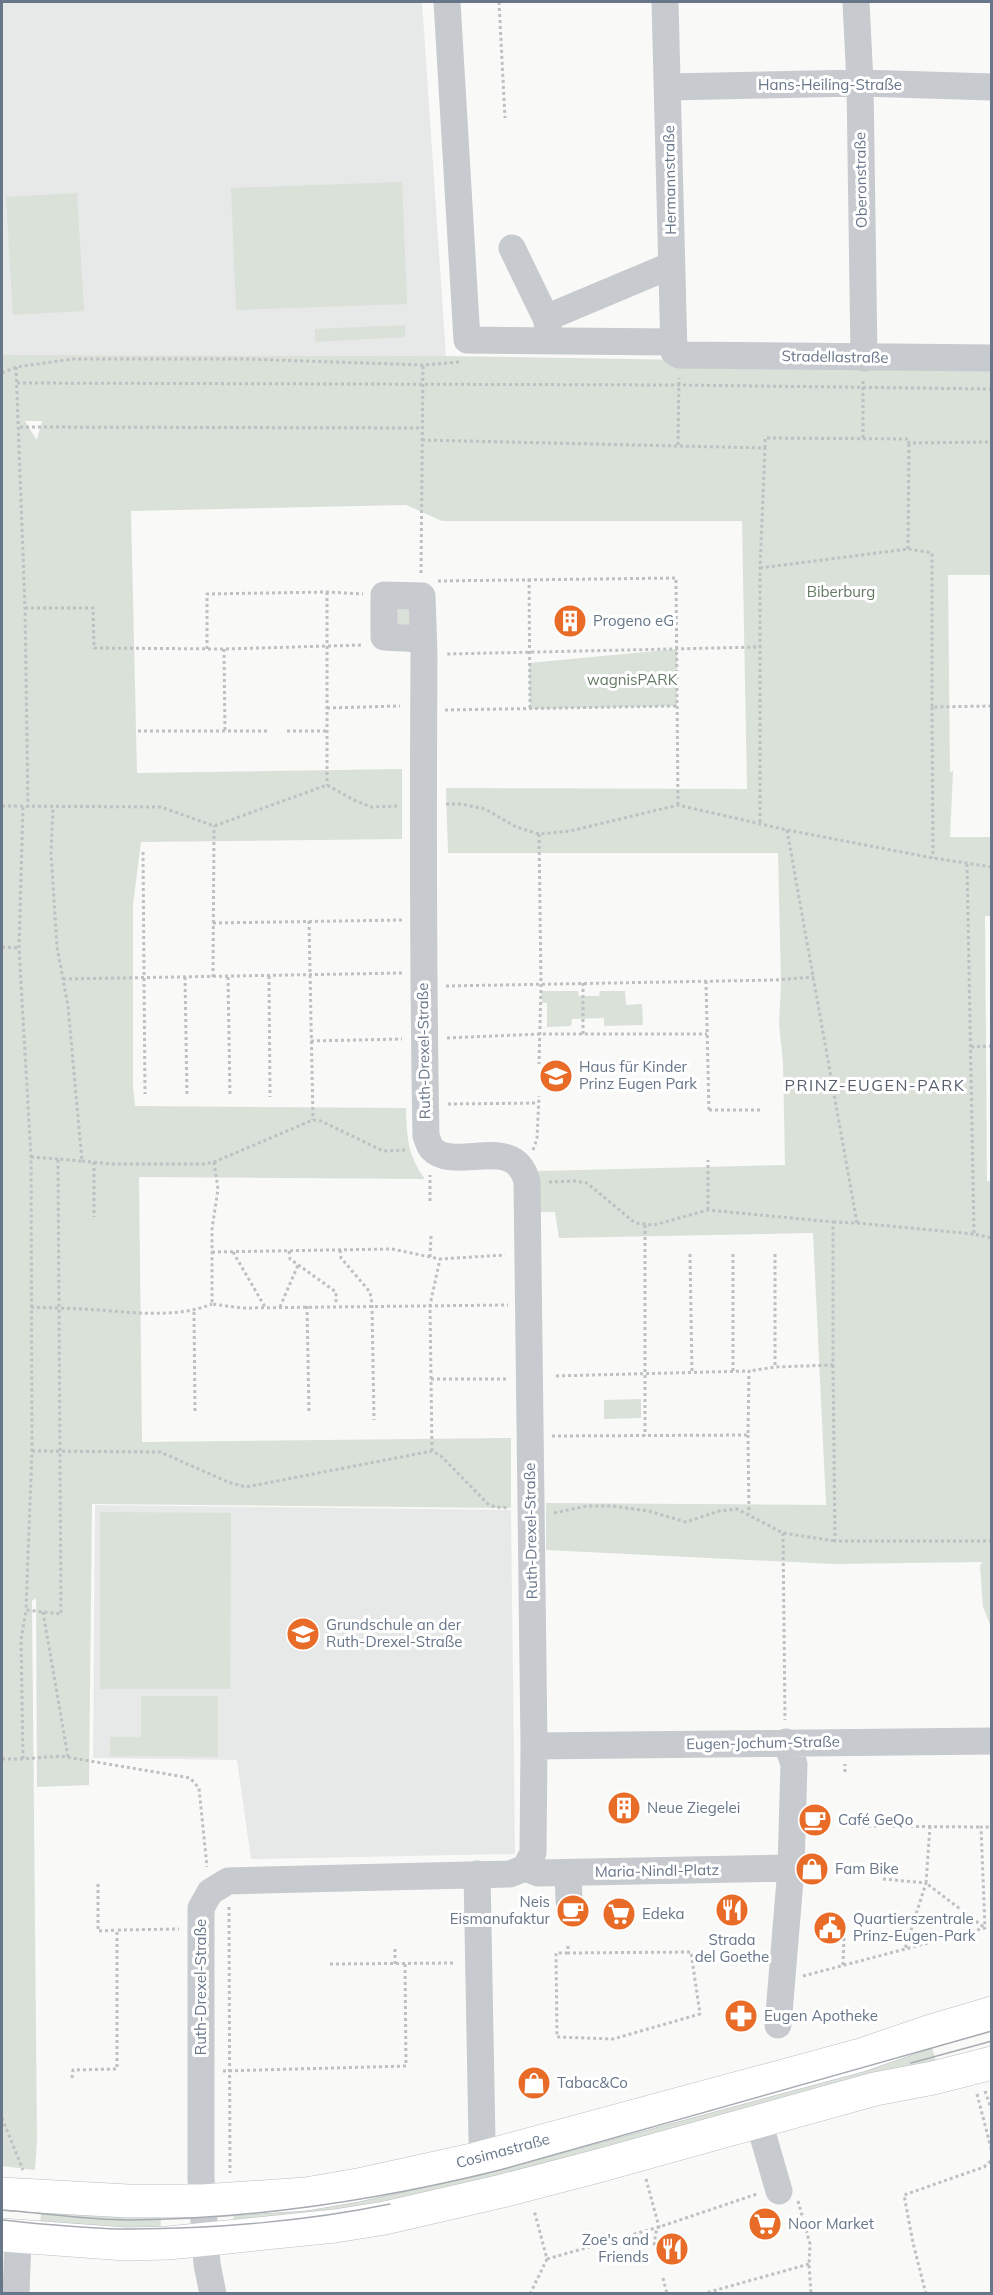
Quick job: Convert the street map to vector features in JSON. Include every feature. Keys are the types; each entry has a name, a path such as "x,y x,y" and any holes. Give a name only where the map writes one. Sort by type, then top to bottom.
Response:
{"main road":[{"name":"Cosimastraße","path":"14,2196 128,2201 202,2201 306,2194 431,2170 861,2055 992,2013"},
{"path":"10,2236 126,2244 205,2241 385,2218 502,2192 874,2089 933,2078 984,2079"}],"street":[{"name":"Stradellastraße","path":"447,2 467,340 548,329 676,348 864,358 992,358"},
{"name":"Hermannstraße","path":"665,2 676,348"},
{"name":"Oberonstraße","path":"855,2 860,83 864,358"},
{"name":"Hans-Heiling-Straße","path":"668,87 860,83 992,87"},
{"path":"512,248 548,329 672,265"},
{"path":"422,589 384,596 384,638 424,647"},
{"name":"Ruth-Drexel-Straße","path":"422,589 424,647 423,980 426,1136 431,1148"},
{"path":"431,1148 443,1156 503,1157 515,1162 525,1177"},
{"name":"Ruth-Drexel-Straße","path":"525,1177 529,1305 534,1746 533,1854 525,1868"},
{"name":"Eugen-Jochum-Straße","path":"534,1746 992,1741"},
{"path":"778,2025 791,1868 794,1764 786,1742"},
{"path":"219,1886 510,1874 525,1868"},
{"name":"Maria-Nindl-Platz","path":"525,1868 538,1873 568,1873 791,1868"},
{"path":"568,1873 568,1901"},
{"path":"477,1875 482,2140"},
{"name":"Ruth-Drexel-Straße","path":"213,2294 202,2201 201,1908 219,1886"},
{"path":"759,2122 778,2189"},
{"path":"10,2236 16,2294"}],"path":[{"path":"499,2 505,118"},
{"path":"676,348 679,385 678,445"},
{"path":"2,373 16,367 73,359 246,358 423,365 463,362"},
{"path":"863,438 864,358"},
{"path":"423,365 422,589 529,579 676,578 678,805"},
{"path":"16,367 25,608 28,807"},
{"path":"17,382 992,388"},
{"path":"20,427 422,428"},
{"path":"760,823 760,568 765,438 909,439 908,549"},
{"path":"422,440 765,448"},
{"path":"909,443 992,442"},
{"path":"760,568 908,549 932,553 933,858"},
{"path":"529,579 530,709"},
{"path":"207,649 207,594 327,592 384,596"},
{"path":"327,592 327,785"},
{"path":"25,608 93,608 94,648 327,647 372,645 384,638"},
{"path":"424,647 529,652 760,647"},
{"path":"224,649 225,731"},
{"path":"327,708 530,709 677,706"},
{"path":"932,707 992,706"},
{"path":"138,731 267,731"},
{"path":"287,731 328,731"},
{"path":"2,806 161,807 214,826 327,785 370,807 461,804 485,809 516,827 538,834 570,831 678,805 787,830 992,867"},
{"path":"23,807 18,948 31,1157 32,1450 26,1611 21,1640 23,1760"},
{"path":"53,807 51,853 57,947 68,1006 82,1161"},
{"path":"213,977 214,826"},
{"path":"787,830 857,1223"},
{"path":"538,834 541,984 539,1065"},
{"path":"143,852 145,1094"},
{"path":"967,864 974,1234"},
{"path":"213,923 423,920"},
{"path":"309,921 310,1041 314,1120"},
{"path":"2,947 18,948"},
{"path":"63,979 310,975 541,984 814,977"},
{"path":"228,976 230,1097"},
{"path":"269,976 270,1096"},
{"path":"185,977 187,1096"},
{"path":"706,981 709,1111 760,1110"},
{"path":"583,983 583,1034"},
{"path":"310,1041 540,1034 707,1034"},
{"path":"971,1047 992,1046"},
{"path":"539,1096 537,1139 525,1177 587,1183 635,1222 645,1225 668,1222 708,1210 974,1234 992,1238"},
{"path":"425,1104 538,1103"},
{"path":"31,1157 94,1162 204,1164 214,1162 314,1120 321,1121 383,1151 431,1148"},
{"path":"26,1611 61,1614 58,1159"},
{"path":"708,1160 708,1210"},
{"path":"94,1162 94,1217"},
{"path":"212,1304 212,1229 218,1189 214,1162"},
{"path":"832,1222 835,1541"},
{"path":"645,1225 645,1436"},
{"path":"430,1257 431,1236"},
{"path":"212,1252 392,1249 440,1259 528,1253"},
{"path":"340,1250 341,1258 370,1292 374,1420"},
{"path":"289,1251 290,1258 298,1265 336,1292 336,1305"},
{"path":"233,1252 265,1307"},
{"path":"690,1254 692,1372"},
{"path":"733,1254 733,1372"},
{"path":"775,1254 776,1367"},
{"path":"432,1451 430,1305 440,1259"},
{"path":"279,1307 298,1265"},
{"path":"31,1306 112,1312 194,1311 212,1304 242,1308 336,1305 529,1305"},
{"path":"308,1306 309,1412"},
{"path":"194,1311 195,1412"},
{"path":"431,1379 733,1372 776,1367 833,1365"},
{"path":"748,1515 749,1371"},
{"path":"530,1437 748,1435"},
{"path":"32,1450 160,1452 228,1482 246,1487 432,1451 441,1456 490,1506 530,1508 553,1514 587,1506 612,1506 648,1511 686,1522 719,1510 737,1509 783,1533 835,1541 991,1542"},
{"path":"783,1533 786,1742"},
{"path":"44,1612 68,1757"},
{"path":"2,1759 68,1757 190,1778 199,1788 219,1886 229,2071 230,2177"},
{"path":"850,1826 992,1827"},
{"path":"905,1949 926,1883 930,1827"},
{"path":"981,1827 985,1928"},
{"path":"883,1879 926,1883 985,1928"},
{"path":"98,1884 98,1931 201,1929"},
{"path":"781,1982 985,1928"},
{"path":"72,2078 73,2070 117,2069 117,1930"},
{"path":"843,1966 844,1937"},
{"path":"568,1946 568,1953"},
{"path":"395,1949 395,1964"},
{"path":"690,1952 699,2014 613,2039 557,2037 556,1953 568,1953 690,1952"},
{"path":"330,1964 479,1963"},
{"path":"201,2072 406,2066 405,1964"},
{"path":"984,2079 992,2111"},
{"path":"984,2079 992,2152"},
{"path":"2,2118 21,2167 27,2176 14,2196"},
{"path":"927,2294 913,2243 904,2195 984,2167 992,2160"},
{"path":"645,2179 659,2227 654,2246"},
{"path":"547,2259 659,2227 778,2189 793,2182 810,2244 811,2294"},
{"path":"644,2199 651,2197"},
{"path":"530,2294 547,2259 534,2210"},
{"path":"702,2294 809,2264"},
{"path":"663,2278 667,2294"}],"shaded area":[{"path":"2,2 422,2 446,356 2,355"},
{"name":"Grundschule an der Ruth-Drexel-Straße","path":"95,1505 511,1510 515,1854 251,1859 237,1760 93,1758"}],"green space":[{"path":"402,182 407,304 236,310 231,188"},
{"path":"77,193 84,311 13,315 6,197"},
{"path":"405,325 405,337 315,342 315,329"},
{"name":"Biberburg","path":"2,355 446,356 991,365 991,575 948,575 950,772 953,771 950,837 992,837 991,916 985,916 987,1181 992,1181 991,1627 983,1607 980,1566 982,1562 833,1564 546,1550 546,1503 826,1505 813,1233 559,1238 555,1212 540,1212 538,1171 785,1165 783,1062 779,1024 781,985 778,853 448,853 446,788 747,789 742,521 442,521 406,505 131,511 137,773 402,769 402,839 141,842 133,904 133,1087 135,1106 406,1108 411,1153 425,1179 139,1177 142,1442 511,1438 511,1508 92,1504 89,1785 37,1787 36,1598 32,1601 37,2139 35,2170 2,2166","holes":["25,421 42,421 37,439 36,439"]},
{"path":"408,606 413,610 413,622 409,625 398,626 394,609"},
{"name":"wagnisPARK","path":"677,649 677,706 530,709 529,663"},
{"path":"541,991 578,991 579,996 599,996 600,991 625,991 626,1005 642,1004 643,1025 604,1026 604,1018 572,1019 571,1026 547,1027 547,1003 542,1003"},
{"path":"641,1399 641,1418 604,1419 604,1400"},
{"path":"100,1512 231,1513 230,1689 100,1689"},
{"path":"141,1696 218,1696 218,1757 110,1756 110,1737 141,1737"},
{"path":"929,2037 938,2068 502,2186 234,2231 233,2208"},
{"path":"42,2204 161,2216 160,2238 39,2234"}],"tram line":[{"path":"2,2210 113,2220 176,2219 270,2212 363,2199 500,2170 992,2031"},
{"path":"911,2063 992,2041"},
{"path":"2,2220 98,2228 194,2227 260,2223 390,2204"}],"place":[{"name":"Progeno eG","path":"570,621"},
{"name":"Haus für Kinder Prinz Eugen Park","path":"556,1076"},
{"name":"Grundschule an der Ruth-Drexel-Straße","path":"303,1634"},
{"name":"Neue Ziegelei","path":"624,1808"},
{"name":"Café GeQo","path":"815,1820"},
{"name":"Fam Bike","path":"812,1869"},
{"name":"Strada del Goethe","path":"732,1910"},
{"name":"Neis Eismanufaktur","path":"573,1911"},
{"name":"Edeka","path":"619,1914"},
{"name":"Quartierszentrale Prinz-Eugen-Park","path":"830,1928"},
{"name":"Eugen Apotheke","path":"741,2016"},
{"name":"Tabac&Co","path":"534,2083"},
{"name":"Noor Market","path":"765,2224"},
{"name":"Zoe's and Friends","path":"672,2249"}],"district":[{"name":"PRINZ-EUGEN-PARK","path":"875,1085"}]}
